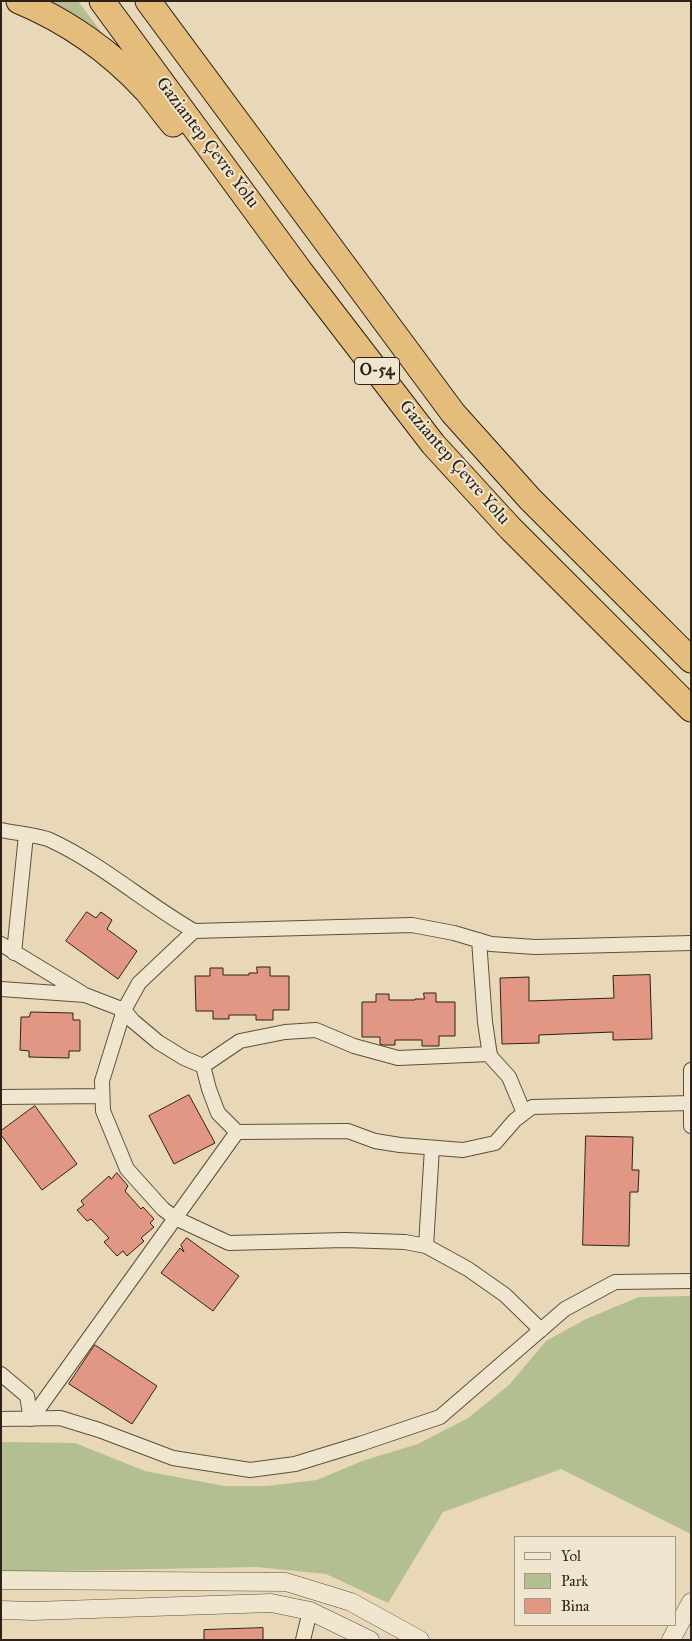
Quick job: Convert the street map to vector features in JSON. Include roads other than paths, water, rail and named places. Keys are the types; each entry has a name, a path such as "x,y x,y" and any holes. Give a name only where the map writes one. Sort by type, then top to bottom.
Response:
{"highway":[{"path":"19,1 44,12 80,34 113,59 146,91 195,153 250,200"},
{"name":"Gaziantep Çevre Yolu","path":"102,1 250,200 300,271 432,444 510,528 691,708"},
{"name":"Gaziantep Çevre Yolu","path":"148,1 453,413 530,499 691,660"}],"street":[{"path":"1,830 49,839 98,868 194,931 412,925 454,933 491,944 535,947 691,943"},
{"path":"14,953 26,835"},
{"path":"194,931 139,983 124,1010 102,1081 102,1111 127,1169 163,1209 175,1218 229,1243 345,1240 405,1242 426,1246 468,1269 505,1295 540,1330"},
{"path":"478,940 490,1056 509,1077 524,1113"},
{"path":"1,944 85,995 124,1010 133,1021 158,1042 184,1058 203,1066"},
{"path":"1,989 85,995"},
{"path":"203,1066 240,1041 285,1032 316,1030 354,1046 398,1058 490,1054"},
{"path":"203,1066 218,1113 237,1132 348,1131 374,1141 432,1148 463,1150 495,1143 515,1120 532,1107 690,1103"},
{"path":"691,1070 691,1126"},
{"path":"1,1097 102,1096"},
{"path":"31,1418 237,1132"},
{"path":"426,1246 432,1148"},
{"path":"1,1418 60,1418 99,1430 173,1458 250,1470 295,1464 440,1417 565,1309 615,1282 691,1281"},
{"path":"1,1374 28,1396 31,1418"},
{"path":"1,1580 286,1582 351,1602 420,1640"},
{"path":"671,1640 691,1602"},
{"path":"1,1610 33,1611 271,1603 310,1611 370,1640"},
{"path":"303,1640 310,1611"}]}
